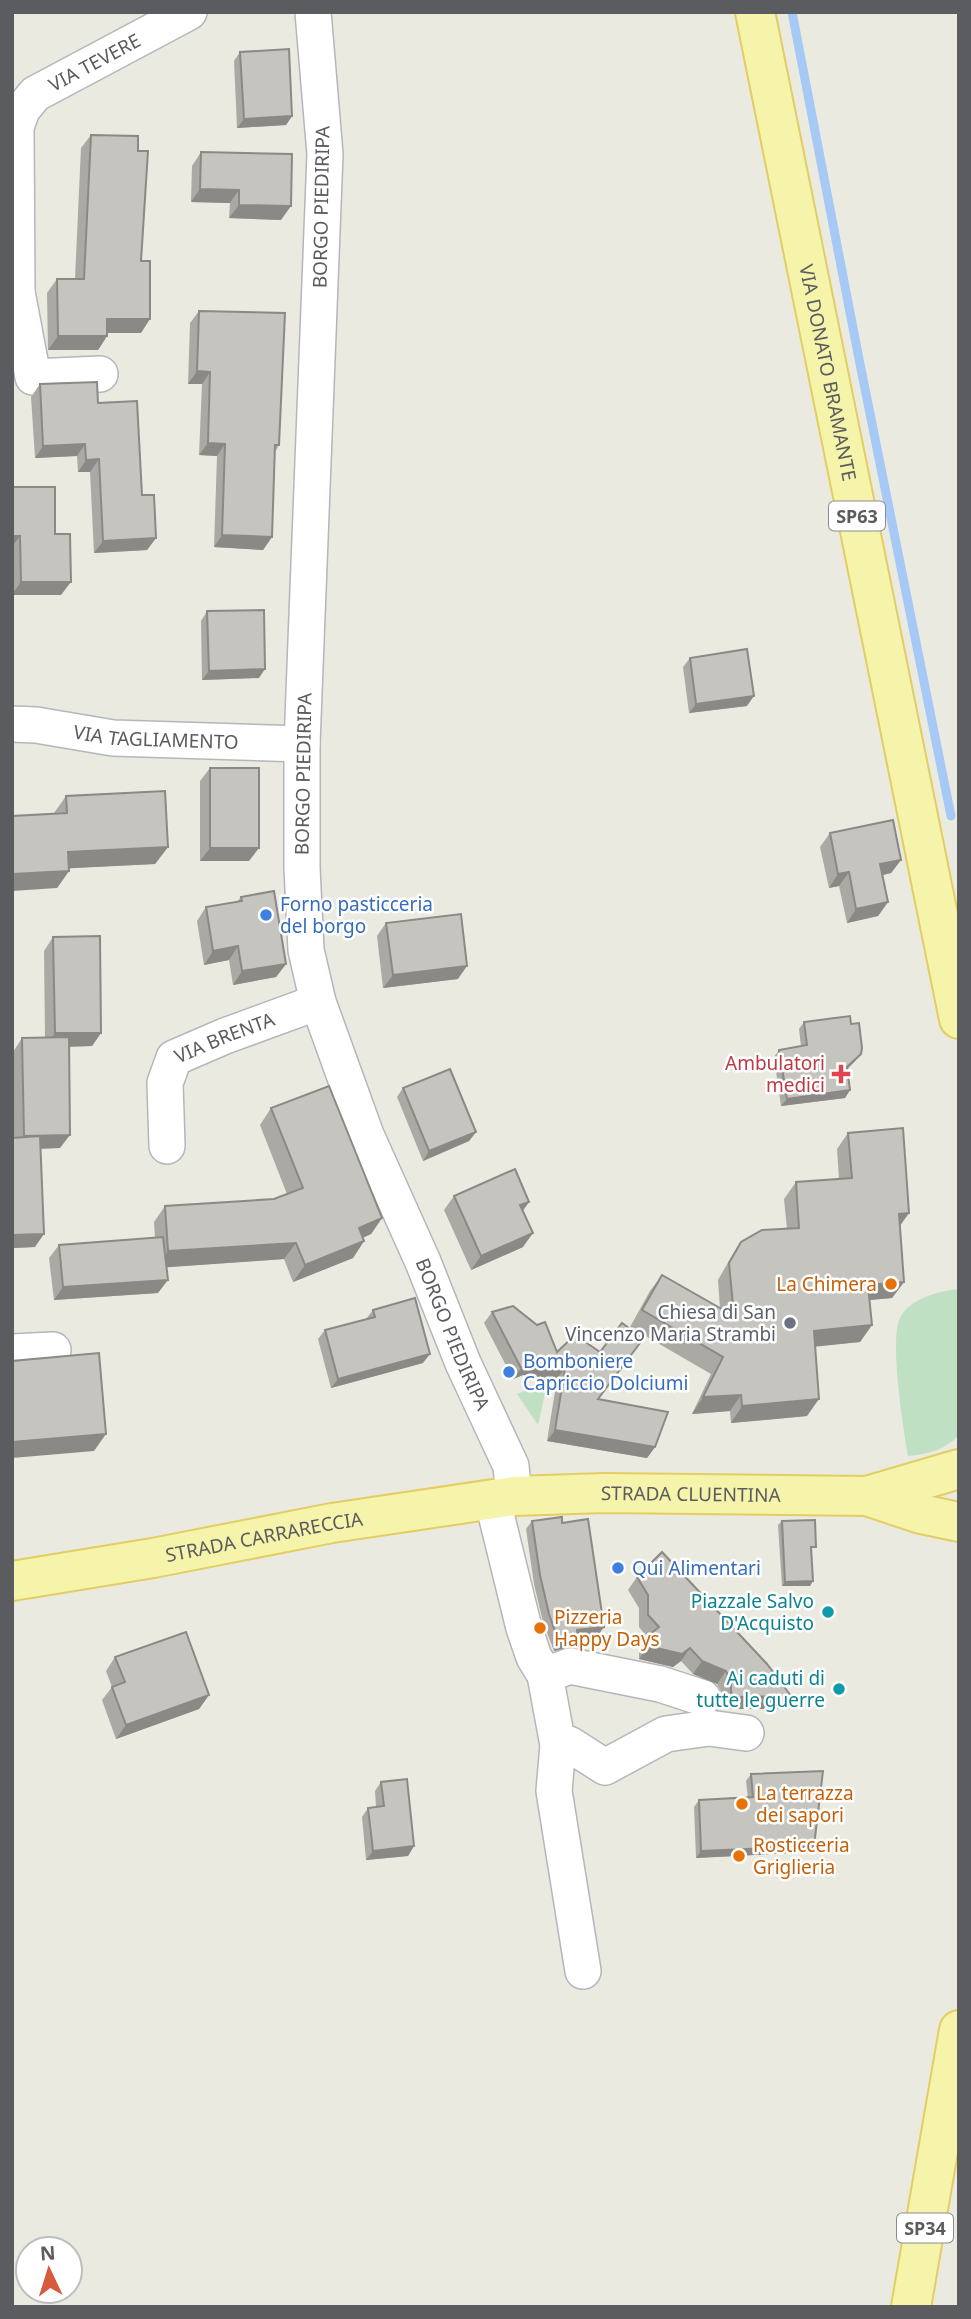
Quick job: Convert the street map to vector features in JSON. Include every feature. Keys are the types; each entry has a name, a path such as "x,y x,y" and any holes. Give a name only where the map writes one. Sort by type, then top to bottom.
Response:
{"main road":[{"name":"VIA DONATO BRAMANTE","path":"755,12 959,1019"},
{"name":"STRADA CLUENTINA","path":"503,1497 604,1493 867,1496 959,1469"},
{"name":"STRADA CLUENTINA","path":"867,1496 920,1514 959,1522"},
{"name":"STRADA CARRARECCIA","path":"12,1581 153,1558 332,1523 503,1497"},
{"name":"SP34","path":"911,2307 959,2030"},
{"name":"SP34","path":"939,2150 959,2071"}],"street":[{"name":"VIA TEVERE","path":"100,374 33,377 15,292 16,127 22,110 35,94 189,12"},
{"name":"BORGO PIEDIRIPA","path":"313,12 325,154 302,744 306,950 318,1002 371,1147 423,1262 463,1363 511,1466 503,1497 524,1628 534,1657 545,1675 558,1745 554,1791 583,1971"},
{"name":"VIA TAGLIAMENTO","path":"12,724 36,725 113,738 302,744"},
{"name":"VIA BRENTA","path":"167,1146 165,1083 174,1058 318,1002"},
{"path":"12,1352 53,1350"},
{"path":"545,1675 570,1666 660,1684 704,1698"},
{"path":"558,1745 569,1744 605,1766 666,1734 709,1728 746,1733"}],"green space":[{"path":"959,1289 959,1435 936,1450 908,1456 896,1362 897,1327 901,1316 912,1304 935,1294"},
{"path":"538,1386 546,1389 538,1425 517,1394"}],"building":[{"path":"289,49 292,116 244,119 240,52"},
{"path":"91,135 138,136 138,151 148,151 141,261 150,261 150,319 107,319 107,336 58,336 57,279 84,279"},
{"path":"201,152 292,154 291,206 239,205 239,190 200,189"},
{"path":"199,311 285,313 279,445 275,445 272,537 222,535 225,444 208,443 210,372 197,371"},
{"path":"97,382 98,403 137,401 142,495 154,495 156,538 103,541 99,459 86,460 85,444 43,446 40,384"},
{"path":"12,487 55,487 55,534 70,534 71,582 21,582 20,536 12,536"},
{"path":"264,610 265,669 209,671 207,611"},
{"path":"747,649 754,696 696,704 690,658"},
{"path":"210,768 259,768 259,848 210,848"},
{"path":"165,791 168,847 68,852 69,871 12,874 12,816 67,813 66,796"},
{"path":"893,820 901,860 880,864 888,902 856,909 849,872 838,874 830,833"},
{"path":"274,891 286,964 242,971 238,946 213,951 206,907 242,901 241,897"},
{"path":"461,914 467,966 393,975 386,923"},
{"path":"100,936 101,1033 55,1033 53,937"},
{"path":"850,1016 851,1024 859,1023 862,1048 861,1054 847,1067 850,1090 787,1099 779,1050 807,1045 804,1022"},
{"path":"69,1037 70,1135 24,1136 22,1038"},
{"path":"450,1069 476,1132 429,1151 403,1088"},
{"path":"329,1086 382,1218 359,1228 364,1241 305,1265 296,1243 168,1251 165,1206 274,1199 303,1188 271,1108"},
{"path":"903,1128 909,1213 899,1214 904,1282 868,1285 872,1325 814,1331 819,1399 742,1406 741,1395 703,1397 723,1357 642,1310 662,1275 734,1316 729,1263 741,1242 762,1230 799,1228 796,1182 852,1178 848,1133"},
{"path":"40,1136 44,1234 12,1235 12,1138"},
{"path":"515,1169 529,1202 520,1205 533,1233 481,1256 454,1196"},
{"path":"163,1237 168,1280 63,1287 59,1245"},
{"path":"415,1298 430,1354 338,1379 325,1330 375,1317 373,1310"},
{"path":"513,1306 537,1325 545,1322 557,1352 575,1335 600,1352 622,1323 643,1339 598,1399 668,1412 655,1447 555,1430 565,1368 531,1364 521,1368 492,1312"},
{"path":"99,1353 106,1434 12,1442 12,1361"},
{"path":"562,1517 562,1523 588,1519 604,1627 577,1630 578,1638 559,1642 540,1575 532,1521"},
{"path":"815,1520 816,1547 811,1547 813,1581 785,1582 782,1521"},
{"path":"662,1552 767,1664 791,1696 735,1697 731,1692 731,1680 726,1671 702,1661 690,1648 682,1654 648,1646 648,1636 659,1627 648,1615 648,1595 637,1577"},
{"path":"186,1632 209,1695 126,1725 112,1687 125,1682 115,1657"},
{"path":"823,1771 814,1846 701,1851 699,1800 753,1797 751,1774"},
{"path":"407,1779 414,1846 373,1851 368,1808 384,1806 381,1782"}],"waterway":[{"path":"792,12 951,816"}],"place":[{"name":"Forno pasticceria del borgo","path":"266,915"},
{"name":"Ambulatori medici","path":"841,1074"},
{"name":"La Chimera","path":"891,1284"},
{"name":"Chiesa di San Vincenzo Maria Strambi","path":"790,1323"},
{"name":"Bomboniere Capriccio Dolciumi","path":"509,1372"},
{"name":"Qui Alimentari","path":"618,1568"},
{"name":"Piazzale Salvo D'Acquisto","path":"828,1612"},
{"name":"Pizzeria Happy Days","path":"540,1628"},
{"name":"Ai caduti di tutte le guerre","path":"839,1689"},
{"name":"La terrazza dei sapori","path":"742,1804"},
{"name":"Rosticceria Griglieria","path":"739,1856"}]}
